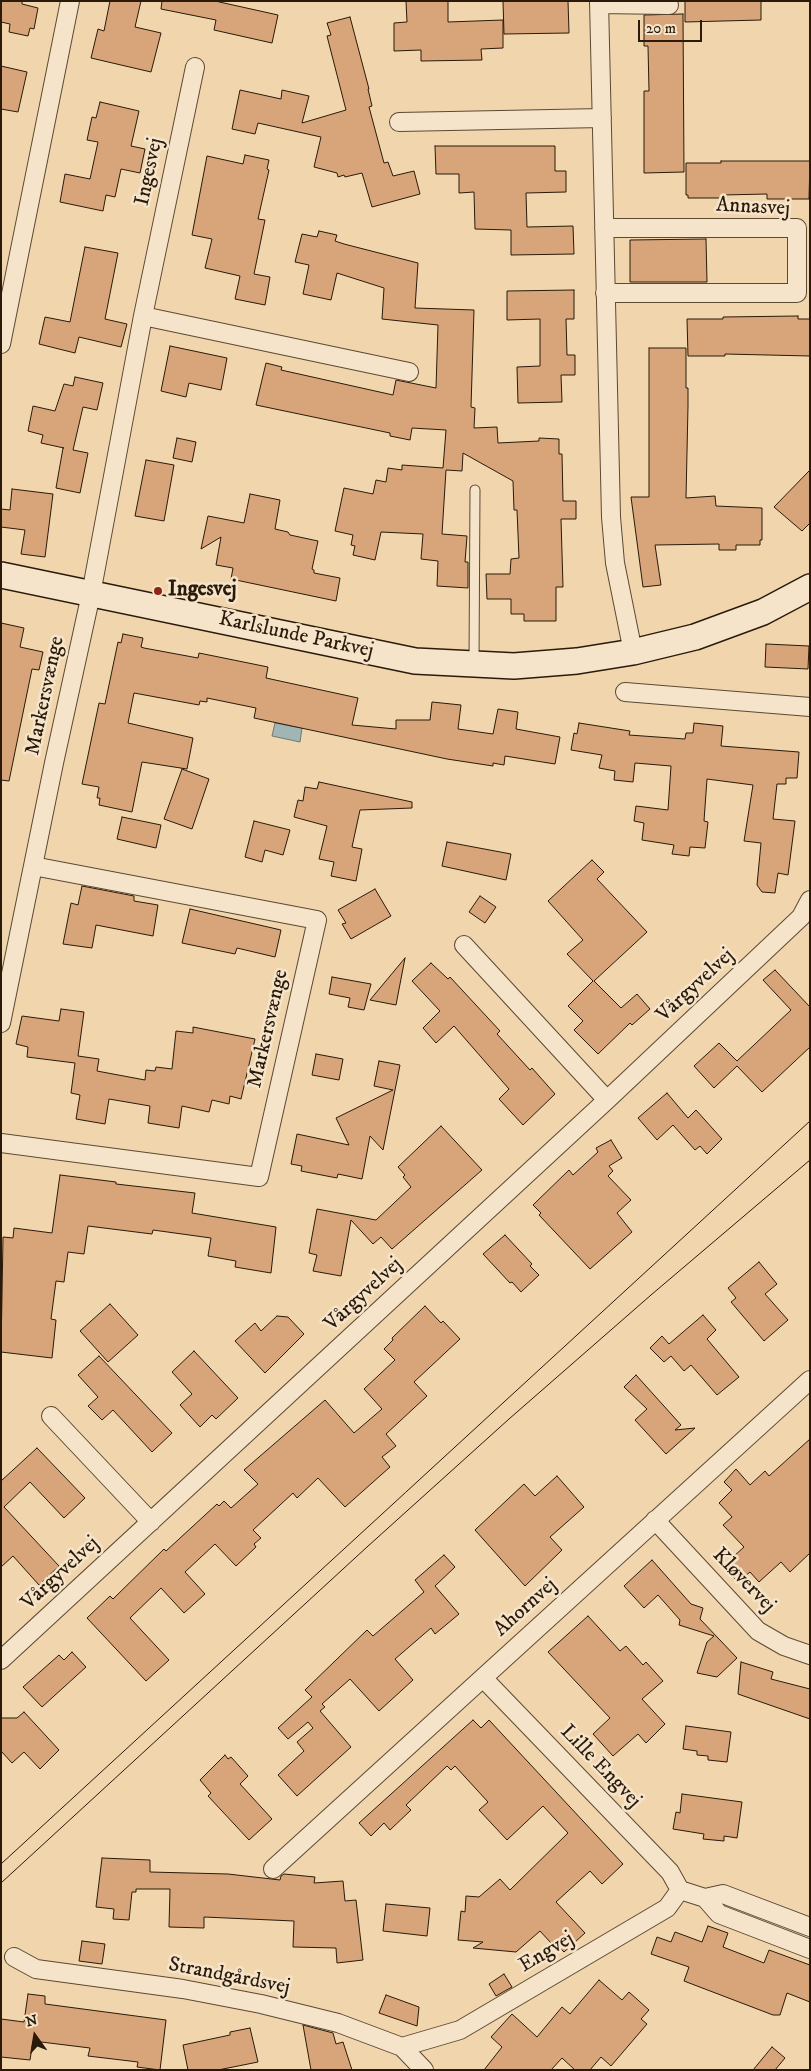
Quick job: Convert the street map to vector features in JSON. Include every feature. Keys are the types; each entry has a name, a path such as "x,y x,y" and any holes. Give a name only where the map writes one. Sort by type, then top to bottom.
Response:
{"street":[{"path":"1,344 70,1"},
{"path":"633,652 614,563 611,517 599,2 670,5"},
{"name":"Ingesvej","path":"91,594 143,316 195,67"},
{"path":"399,122 602,118"},
{"name":"Annasvej","path":"604,228 797,228 797,293 606,293"},
{"path":"143,316 409,372"},
{"name":"Karlslunde Parkvej","path":"1,575 415,661 514,666 577,661 633,652 695,637 763,612 810,587"},
{"name":"Markersvænge","path":"1,1023 91,594"},
{"path":"625,692 810,707"},
{"name":"Markersvænge","path":"1,1143 259,1177 317,920 33,866"},
{"name":"Vårgyvelvej","path":"1,1660 607,1100 801,917 810,900"},
{"path":"464,945 607,1100"},
{"name":"Ahornvej","path":"273,1869 810,1380"},
{"path":"51,1416 151,1522"},
{"name":"Kløvervej","path":"655,1520 758,1631 784,1646 810,1655"},
{"name":"Lille Engvej","path":"483,1678 670,1872 680,1890"},
{"path":"680,1890 705,1898 723,1894 810,1927"},
{"name":"Engvej","path":"402,2047 460,2030 667,1908 680,1890"},
{"path":"705,1898 719,1914 810,1949"},
{"name":"Strandgårdsvej","path":"14,1957 36,1969 184,1989 261,2004 338,2023 402,2047 424,2070"}],"lane":[{"path":"474,665 475,490"}],"water":[{"path":"275,723 302,728 300,742 272,736"}],"building":[{"path":"1,1 22,1 22,4 38,8 34,29 30,28 28,36 9,32 10,24 1,22"},
{"path":"110,1 141,1 135,27 161,33 151,72 91,58 98,29 104,31"},
{"path":"162,1 215,1 278,15 272,43 214,30 216,20 161,9"},
{"path":"406,1 448,1 448,22 503,20 503,48 481,49 482,60 421,61 421,50 394,51 394,23 407,22"},
{"path":"503,1 568,1 569,33 504,34"},
{"path":"685,1 761,1 761,20 685,22"},
{"path":"683,14 684,172 644,173 644,91 649,91 648,46 644,46 644,15"},
{"path":"350,17 369,89 372,106 369,107 384,163 388,162 393,176 414,171 420,194 372,207 362,173 338,177 337,173 314,167 321,137 258,123 255,134 232,129 240,90 281,99 282,90 309,96 302,123 346,110 327,36 331,35 327,23"},
{"path":"1,66 27,72 18,112 1,109"},
{"path":"100,102 139,111 131,146 145,149 140,173 121,169 115,197 106,195 103,211 60,202 65,174 90,179 98,142 87,140 92,117 96,118"},
{"path":"435,146 555,146 555,171 566,171 566,192 526,193 527,227 573,226 574,254 511,255 511,230 475,229 474,192 459,193 459,174 436,174"},
{"path":"245,155 269,160 267,169 269,170 258,219 265,220 254,274 270,277 265,305 235,299 240,276 205,268 212,239 192,235 207,156 243,164"},
{"path":"721,161 810,161 809,199 767,199 767,194 722,195 722,198 688,198 688,195 686,195 686,163 721,163"},
{"path":"319,231 337,235 335,241 344,244 418,263 415,308 474,310 471,407 475,408 474,428 497,427 498,443 539,441 539,438 559,439 559,454 562,454 563,501 576,501 576,519 561,519 563,587 556,587 556,621 524,621 524,614 511,614 511,599 487,599 486,574 510,574 511,559 519,558 517,510 514,510 513,481 463,453 462,471 446,470 442,534 467,536 465,562 468,562 468,588 437,586 438,561 421,559 423,534 381,532 375,560 353,555 355,546 351,545 353,535 335,531 344,488 373,494 376,480 386,482 388,468 402,470 402,465 443,468 446,430 412,428 410,440 390,436 390,433 256,405 266,363 282,367 281,370 393,395 396,380 436,388 438,325 382,319 384,288 337,273 331,300 303,294 309,265 295,262 302,234 317,237"},
{"path":"706,239 707,282 630,282 630,240"},
{"path":"85,247 118,253 105,319 127,324 121,347 79,337 75,353 39,344 45,317 70,322"},
{"path":"574,290 574,319 566,319 567,355 575,355 575,375 561,375 562,402 518,403 517,367 540,366 540,319 507,320 507,291"},
{"path":"798,316 798,319 810,319 810,356 725,354 725,356 688,356 687,319"},
{"path":"170,346 227,358 221,390 189,383 186,397 161,391"},
{"path":"649,348 686,348 688,406 686,498 715,496 716,506 762,508 762,540 760,540 760,545 736,545 736,550 719,550 719,544 655,545 661,585 643,587 631,497 649,497"},
{"path":"75,377 103,383 97,410 83,407 73,450 88,453 80,493 56,488 64,448 41,443 43,435 28,431 33,406 55,411 64,384 73,386"},
{"path":"177,438 196,442 192,462 173,458"},
{"path":"146,460 174,465 164,521 135,516"},
{"path":"810,470 810,523 802,531 774,507"},
{"path":"12,489 53,494 45,557 21,554 25,530 1,527 1,509 10,510"},
{"path":"250,494 280,500 275,529 288,532 290,535 318,541 312,569 314,573 340,578 336,601 231,579 233,568 216,565 221,537 201,549 208,516 244,523"},
{"path":"1,623 24,628 20,647 43,652 39,670 32,669 9,781 1,780"},
{"path":"123,634 143,638 141,647 144,648 198,658 199,653 268,667 266,678 358,698 352,725 396,729 396,720 430,720 432,702 461,705 458,729 493,734 498,709 518,712 516,729 560,737 555,764 505,756 504,765 493,763 493,766 447,759 254,718 256,708 207,698 207,702 200,701 199,705 134,693 128,723 193,738 187,769 142,762 132,812 99,805 100,798 97,798 99,787 82,784 99,703 105,704 118,642 121,643"},
{"path":"766,644 809,646 808,669 765,667"},
{"path":"579,723 630,731 629,735 685,739 686,733 693,733 694,723 723,726 721,746 799,752 797,778 786,778 786,784 777,784 773,819 795,821 788,875 778,873 775,893 762,892 757,885 761,843 744,841 753,785 707,779 704,821 708,822 705,848 690,847 689,856 672,854 674,845 642,840 644,823 634,821 636,806 668,810 671,766 635,763 633,782 614,780 615,771 599,768 602,755 571,750 574,733 577,734"},
{"path":"182,769 209,779 192,829 164,819"},
{"path":"319,782 412,802 412,808 360,810 352,847 362,849 356,881 331,876 334,862 319,859 327,826 294,817 298,800 303,801 305,787 317,789"},
{"path":"122,817 161,825 156,848 117,839"},
{"path":"254,821 290,830 283,855 265,850 262,862 245,857"},
{"path":"447,842 511,854 506,880 442,866"},
{"path":"592,860 604,872 597,879 647,932 594,981 621,1008 637,994 650,1009 632,1025 630,1023 598,1054 574,1030 583,1021 568,1006 593,981 567,954 583,940 548,901"},
{"path":"82,886 134,896 134,901 158,905 153,936 96,925 92,948 63,944 71,903 78,905"},
{"path":"375,889 391,916 351,939 342,924 346,923 338,910"},
{"path":"480,896 496,907 485,923 469,912"},
{"path":"190,909 281,930 275,957 237,948 235,954 182,943"},
{"path":"405,958 396,1005 370,1000"},
{"path":"431,963 448,979 450,977 500,1031 497,1034 530,1070 532,1068 555,1094 523,1125 499,1099 509,1089 454,1026 436,1043 423,1028 440,1011 412,981"},
{"path":"775,970 810,1007 810,1047 762,1092 737,1066 714,1088 694,1066 719,1043 737,1061 791,1010 763,980"},
{"path":"332,977 371,984 364,1010 348,1007 350,998 329,994"},
{"path":"61,1009 84,1012 78,1056 99,1059 97,1071 145,1080 146,1070 155,1071 156,1067 172,1069 176,1031 193,1033 193,1027 255,1039 241,1099 230,1096 229,1104 212,1100 209,1112 182,1106 179,1128 148,1123 150,1106 109,1099 105,1124 76,1119 80,1095 71,1093 75,1063 27,1057 28,1047 16,1044 22,1016 59,1021"},
{"path":"316,1054 343,1059 339,1080 312,1075"},
{"path":"379,1061 400,1065 383,1150 370,1136 362,1179 338,1174 337,1178 301,1171 302,1166 291,1164 297,1134 349,1145 336,1118 393,1090 374,1086"},
{"path":"667,1093 688,1118 696,1110 722,1139 707,1154 700,1146 695,1150 673,1125 657,1140 638,1118"},
{"path":"441,1126 482,1170 392,1249 381,1237 373,1244 351,1220 341,1276 313,1271 317,1255 309,1253 317,1209 376,1220 411,1187 403,1177 405,1175 398,1167"},
{"path":"611,1140 622,1158 609,1166 613,1171 608,1176 631,1200 617,1213 632,1232 590,1269 539,1215 541,1213 533,1205 569,1170 573,1175 598,1152 596,1148"},
{"path":"60,1175 116,1182 116,1184 195,1193 192,1213 276,1227 271,1273 235,1267 236,1261 208,1256 211,1238 153,1230 152,1234 88,1226 84,1254 68,1252 64,1282 56,1281 51,1319 56,1320 52,1358 1,1352 3,1237 13,1238 14,1228 52,1233"},
{"path":"505,1235 532,1264 530,1266 539,1275 521,1292 483,1254"},
{"path":"759,1262 777,1284 765,1294 788,1320 764,1341 731,1302 736,1298 728,1288"},
{"path":"110,1304 138,1335 108,1362 80,1331"},
{"path":"425,1306 460,1339 414,1382 427,1396 386,1434 396,1446 382,1457 390,1467 345,1507 318,1478 297,1498 293,1493 253,1530 261,1538 254,1544 256,1547 236,1566 215,1544 185,1572 205,1594 184,1613 161,1588 130,1618 169,1660 146,1681 87,1618 110,1596 113,1599 164,1549 166,1551 217,1504 219,1506 224,1501 231,1508 258,1484 244,1470 325,1400 354,1433 382,1409 364,1389 395,1360 384,1349 393,1340 392,1338"},
{"path":"703,1315 716,1330 707,1339 739,1377 717,1395 691,1365 684,1371 671,1356 664,1362 650,1348 662,1336 669,1344"},
{"path":"277,1316 288,1317 304,1334 265,1373 235,1341 255,1323 261,1331"},
{"path":"194,1351 238,1398 216,1419 212,1415 200,1427 180,1405 192,1394 172,1372"},
{"path":"99,1356 172,1433 152,1452 113,1410 102,1420 88,1406 98,1397 78,1375"},
{"path":"636,1375 681,1425 675,1430 695,1428 666,1454 635,1420 647,1409 624,1387"},
{"path":"810,1439 810,1553 790,1572 781,1562 759,1582 750,1572 738,1582 723,1566 744,1547 723,1525 732,1517 719,1503 732,1490 724,1482 736,1469 750,1485 765,1471 769,1476"},
{"path":"37,1448 85,1498 64,1518 30,1482 4,1507 59,1566 39,1585 13,1556 1,1567 1,1481"},
{"path":"557,1476 584,1507 550,1537 562,1550 525,1586 475,1530 524,1484 535,1496"},
{"path":"444,1555 455,1567 435,1586 459,1614 435,1634 431,1628 395,1659 413,1680 379,1711 350,1679 322,1704 325,1707 320,1711 351,1747 297,1796 278,1775 304,1751 297,1742 313,1728 308,1722 288,1739 278,1728 312,1697 305,1690 367,1630 373,1636 424,1592 415,1580"},
{"path":"652,1560 691,1604 703,1608 700,1619 737,1658 717,1677 697,1673 707,1642 714,1636 679,1625 680,1620 658,1595 644,1608 624,1586"},
{"path":"588,1616 620,1651 626,1646 643,1665 646,1662 663,1681 642,1699 665,1724 646,1743 638,1734 613,1756 593,1734 610,1718 548,1652"},
{"path":"72,1652 86,1667 42,1707 23,1687 59,1655 64,1660"},
{"path":"741,1662 773,1672 771,1679 810,1689 810,1719 738,1694"},
{"path":"24,1712 59,1750 40,1769 24,1752 12,1763 1,1751 1,1718 17,1718"},
{"path":"473,1720 481,1728 489,1720 623,1864 602,1884 590,1871 556,1902 585,1933 564,1952 553,1941 551,1943 540,1931 516,1952 473,1948 483,1942 458,1940 461,1911 465,1912 466,1896 479,1897 500,1879 510,1890 568,1833 543,1806 507,1840 479,1810 488,1802 455,1766 451,1770 447,1766 406,1805 411,1810 390,1830 384,1823 371,1836 359,1823"},
{"path":"686,1726 731,1732 727,1762 708,1760 708,1756 697,1755 697,1751 683,1749"},
{"path":"225,1755 228,1759 231,1757 248,1776 240,1784 272,1819 249,1840 208,1796 211,1793 200,1780"},
{"path":"682,1794 742,1802 737,1838 724,1836 724,1841 703,1839 704,1834 673,1829 676,1812 680,1813"},
{"path":"102,1858 150,1860 150,1872 228,1874 280,1880 284,1874 315,1877 314,1883 343,1881 345,1901 356,1900 363,1960 337,1963 336,1948 293,1947 294,1921 204,1917 204,1928 169,1927 170,1889 136,1889 136,1892 132,1892 129,1920 113,1919 114,1909 96,1907"},
{"path":"386,1904 430,1908 427,1936 383,1931"},
{"path":"708,1926 728,1933 723,1947 764,1963 769,1950 810,1965 810,2002 787,1993 780,2015 773,2015 684,1981 689,1967 651,1954 657,1937 671,1942 675,1932 702,1942"},
{"path":"82,1941 105,1944 102,1964 79,1961"},
{"path":"504,1974 512,1987 496,1996 489,1984"},
{"path":"599,1980 622,2000 629,1992 649,2010 641,2019 647,2024 611,2066 601,2057 590,2070 575,2070 562,2058 551,2070 484,2070 502,2047 491,2037 512,2014 537,2037 562,2007 570,2014"},
{"path":"28,1994 45,1996 45,2004 166,2020 160,2070 137,2067 138,2062 88,2056 90,2048 33,2041 30,2060 1,2057 1,2019 24,2022"},
{"path":"386,1995 419,2007 417,2026 379,2013"},
{"path":"303,2025 333,2033 336,2044 343,2042 352,2070 311,2070"},
{"path":"250,2028 258,2062 218,2070 188,2070 183,2045 230,2035 230,2032"},
{"path":"772,2047 785,2058 775,2070 753,2070"}],"tram line":[{"path":"1,1864 810,1121"},
{"path":"1,1883 509,1419 810,1160"}],"place":[{"name":"Ingesvej","path":"158,591"}]}
